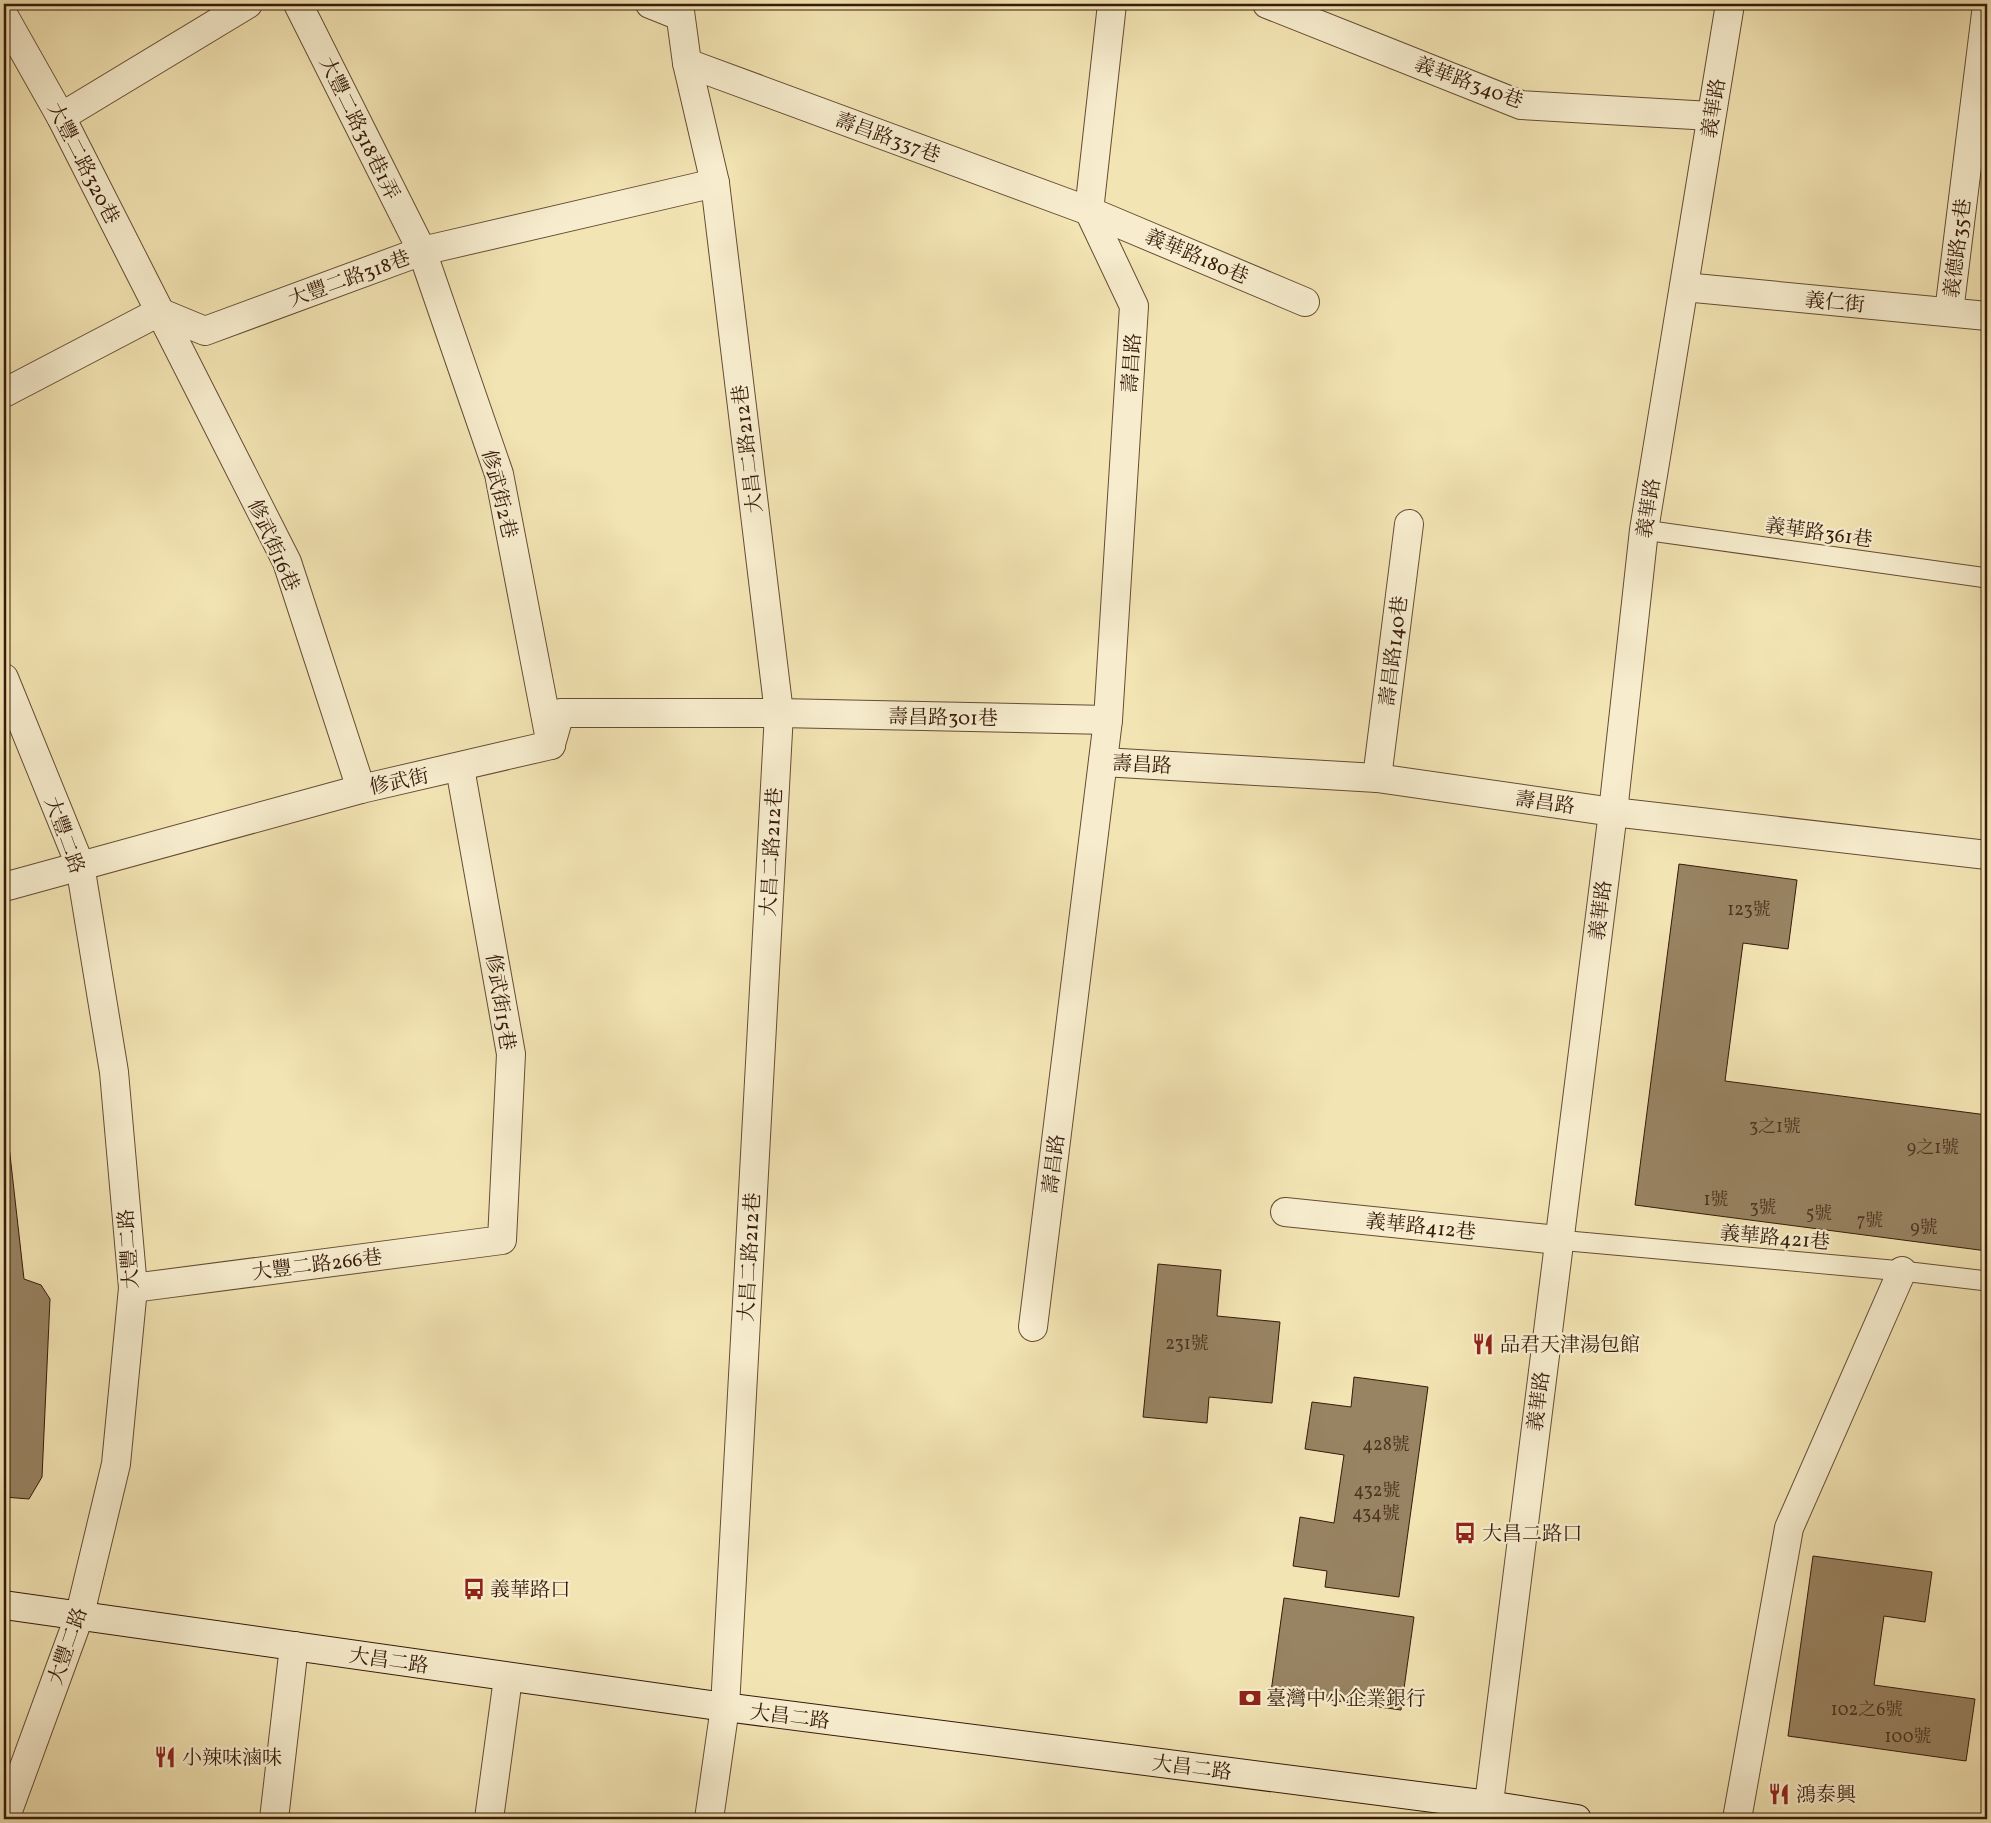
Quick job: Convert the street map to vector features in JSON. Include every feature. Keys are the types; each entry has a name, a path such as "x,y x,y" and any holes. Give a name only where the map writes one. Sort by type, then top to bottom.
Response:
{"street":[{"path":"61,117 248,4"},
{"name":"大豐二路318巷1弄","path":"298,4 422,251"},
{"path":"650,4 680,10"},
{"path":"1089,211 1112,4"},
{"name":"義華路340巷","path":"1267,4 1522,105 1712,116"},
{"name":"義華路","path":"1487,1812 1613,812 1644,530 1730,4"},
{"name":"義德路35巷","path":"1949,312 1987,5"},
{"name":"大昌二路212巷","path":"680,10 687,63 715,183 779,713 725,1708 709,1819"},
{"name":"大豐二路320巷","path":"4,16 61,117 159,312"},
{"name":"壽昌路337巷","path":"687,63 1089,211"},
{"name":"大豐二路318巷","path":"159,312 205,331 422,251 715,183"},
{"name":"義華路180巷","path":"1089,211 1305,302"},
{"name":"壽昌路","path":"1033,1327 1108,720 1134,306 1089,211"},
{"name":"修武街2巷","path":"422,251 499,474 551,745"},
{"name":"義仁街","path":"1684,287 1987,316"},
{"path":"4,393 159,312"},
{"name":"修武街16巷","path":"159,312 286,562 361,789"},
{"name":"壽昌路140巷","path":"1377,778 1409,524"},
{"name":"大豐二路","path":"4,678 80,865 114,1072 133,1288 116,1464 80,1614 5,1819"},
{"path":"551,745 560,713 779,713"},
{"name":"壽昌路301巷","path":"779,713 1108,720"},
{"name":"修武街","path":"4,887 361,789 460,768 551,745"},
{"name":"壽昌路","path":"1102,762 1377,778 1613,812 1987,855"},
{"name":"修武街15巷","path":"460,768 511,1054 502,1240"},
{"name":"義華路412巷","path":"1285,1212 1558,1240"},
{"name":"大豐二路266巷","path":"133,1288 502,1240"},
{"path":"1737,1819 1788,1528 1902,1270"},
{"name":"大昌二路","path":"4,1605 80,1614 508,1678 1487,1812 1577,1819"},
{"path":"274,1819 294,1646"},
{"path":"489,1819 508,1678"}],"lane":[{"name":"義華路361巷","path":"1644,530 1987,578"},
{"name":"義華路421巷","path":"1558,1240 1902,1270 1987,1281"}],"building":[{"path":"1679,864 1797,880 1788,949 1743,943 1725,1081 1987,1115 1987,1251 1635,1205"},
{"path":"4,1146 9,1146 24,1279 41,1285 50,1299 42,1477 29,1499 4,1497"},
{"path":"1158,1264 1221,1270 1217,1316 1280,1322 1272,1403 1209,1397 1207,1423 1143,1417"},
{"path":"1354,1377 1428,1387 1399,1597 1325,1587 1327,1571 1293,1566 1300,1517 1334,1523 1344,1455 1305,1449 1312,1402 1351,1407"},
{"path":"1813,1556 1932,1572 1925,1622 1884,1616 1874,1685 1975,1699 1966,1761 1788,1736"},
{"path":"1284,1598 1414,1617 1401,1710 1271,1692"}],"place":[{"name":"品君天津湯包館","path":"1483,1344"},
{"name":"大昌二路口","path":"1465,1533"},
{"name":"義華路口","path":"474,1589"},
{"name":"臺灣中小企業銀行","path":"1250,1698"},
{"name":"小辣味滷味","path":"165,1757"},
{"name":"鴻泰興","path":"1779,1794"}]}
